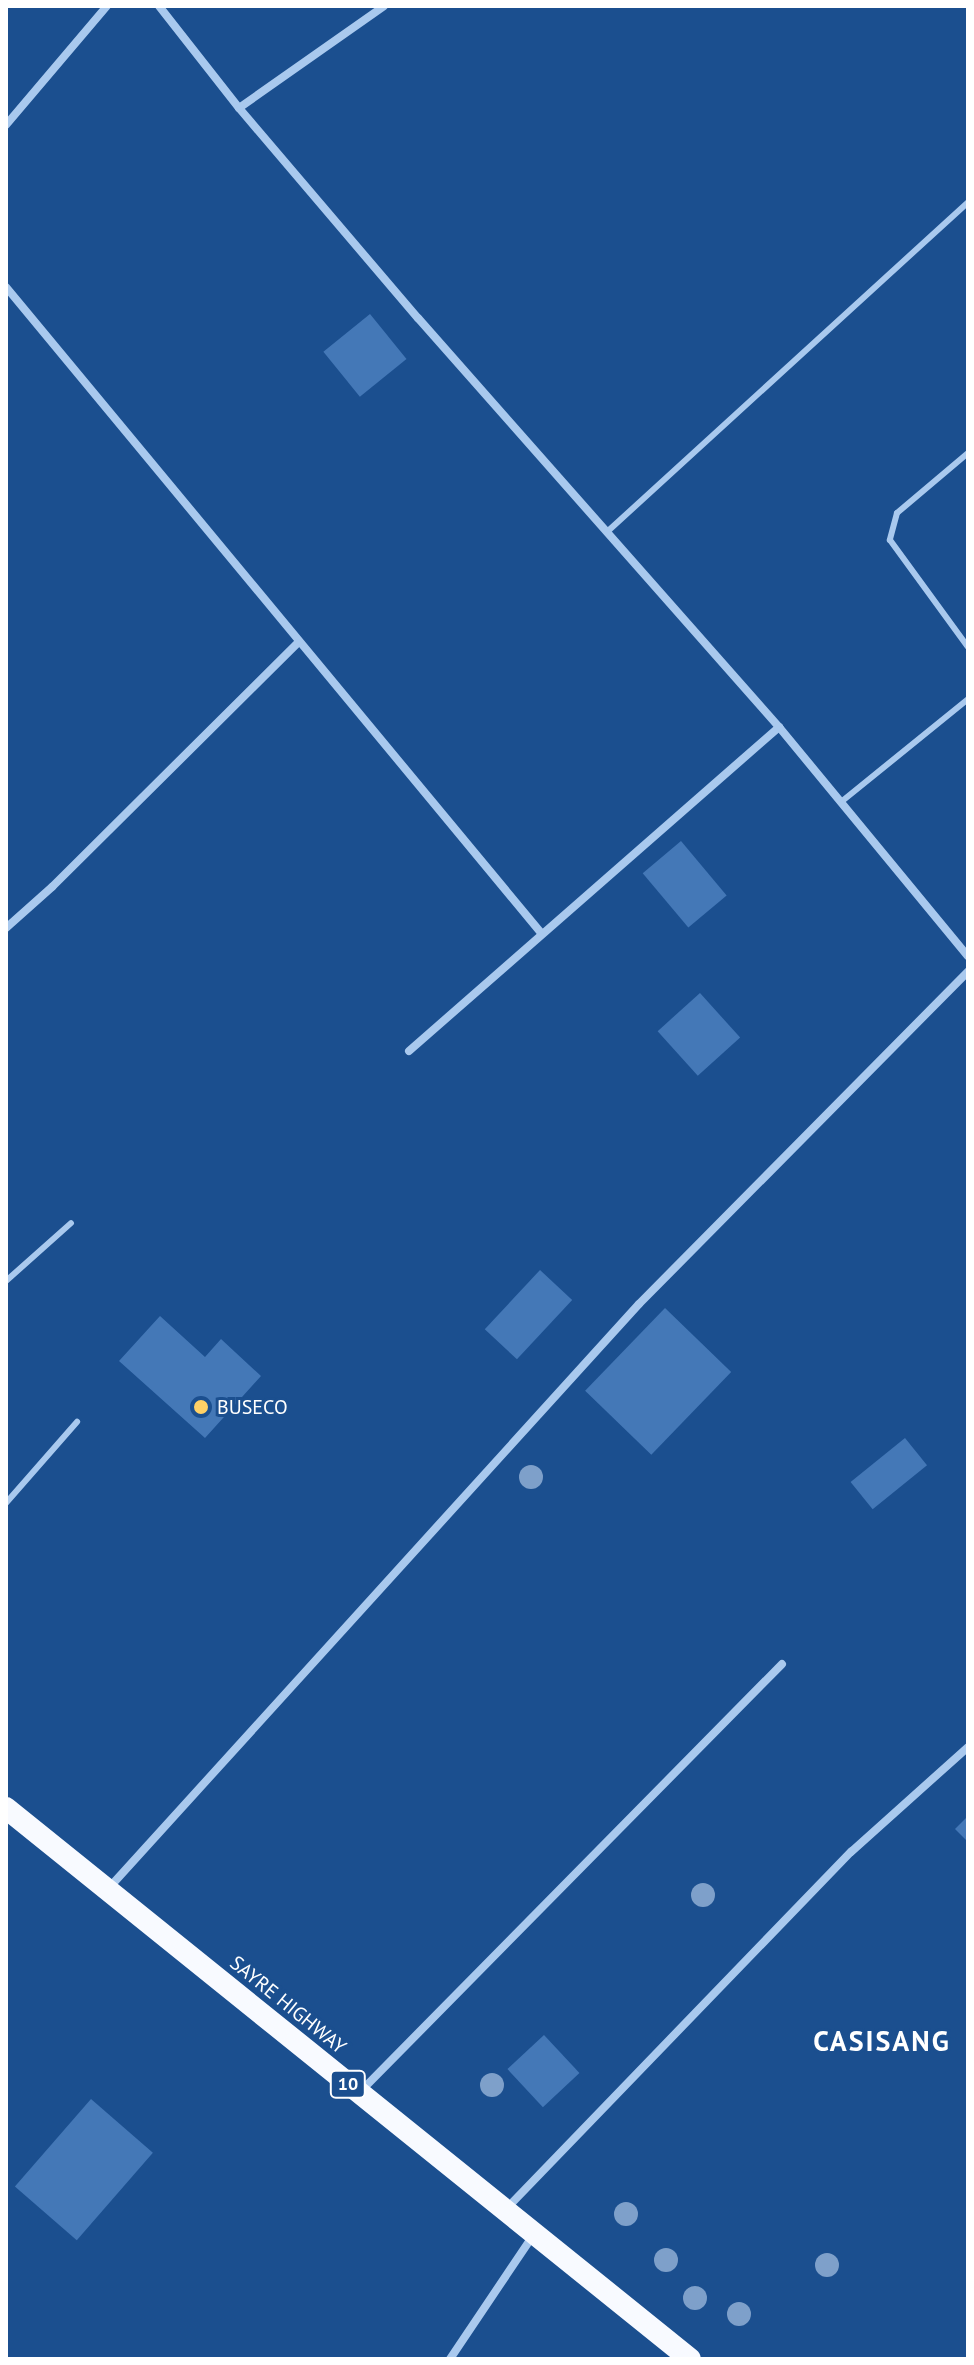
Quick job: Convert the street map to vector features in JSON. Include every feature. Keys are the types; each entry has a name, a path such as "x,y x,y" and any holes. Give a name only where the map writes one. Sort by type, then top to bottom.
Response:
{"highway":[{"name":"SAYRE HIGHWAY","path":"6,1808 690,2359"}],"street":[{"path":"6,125 107,6"},
{"path":"159,6 239,108 418,318 779,727 968,956"},
{"path":"239,108 384,6"},
{"path":"6,287 542,934"},
{"path":"6,928 52,887 298,643"},
{"path":"409,1051 779,727"},
{"path":"108,1890 639,1304 968,971"},
{"path":"359,2093 782,1664"},
{"path":"505,2210 851,1852 968,1747"},
{"path":"450,2359 534,2233"}],"lane":[{"path":"608,531 968,202"},
{"path":"968,453 897,513 890,540 968,647"},
{"path":"841,802 968,699"},
{"path":"6,1281 71,1223"},
{"path":"6,1503 77,1422"}],"building":[{"path":"370,314 407,359 360,397 323,352"},
{"path":"681,841 727,895 688,928 643,873"},
{"path":"700,993 740,1038 698,1076 658,1031"},
{"path":"540,1270 572,1300 517,1359 485,1329"},
{"path":"665,1308 731,1372 651,1455 585,1391"},
{"name":"BUSECO","path":"160,1316 205,1357 221,1339 261,1376 205,1438 119,1361"},
{"path":"905,1438 927,1465 873,1509 851,1482"},
{"path":"968,1816 968,1842 955,1829"},
{"path":"544,2035 579,2073 543,2107 507,2069"},
{"path":"91,2099 153,2153 77,2240 15,2187"}],"place":[{"name":"BUSECO","path":"201,1407"}],"district":[{"name":"CASISANG","path":"882,2041"}]}
